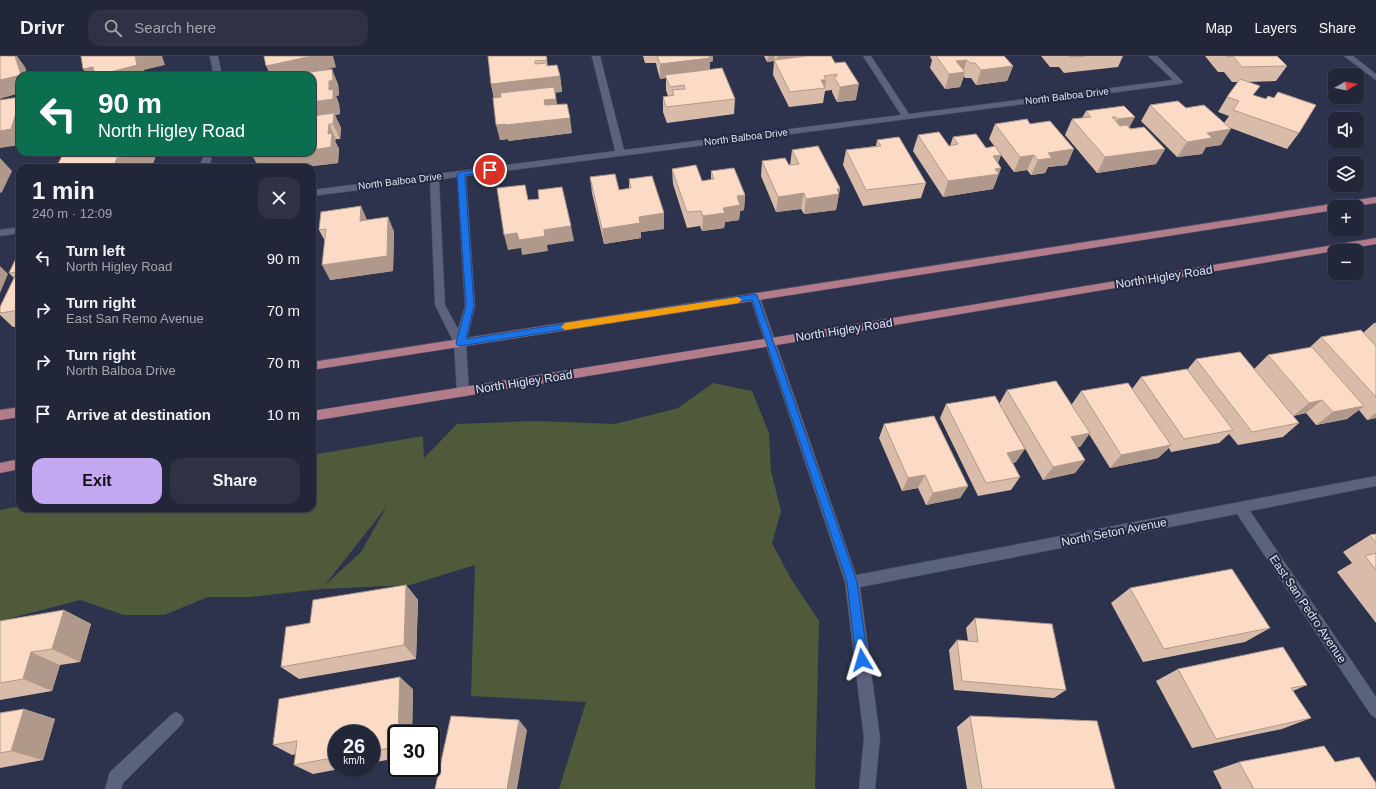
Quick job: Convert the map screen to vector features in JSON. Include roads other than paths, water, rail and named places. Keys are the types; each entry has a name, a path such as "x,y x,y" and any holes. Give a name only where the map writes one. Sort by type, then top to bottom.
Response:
{"main road":[{"path":"316,365 1376,200"},
{"name":"North Higley Road","path":"316,415 771,342 1376,241"},
{"path":"0,415 16,413"},
{"path":"0,468 16,465"}],"street":[{"path":"214,56 217,72"},
{"path":"596,56 620,153"},
{"path":"867,56 906,116"},
{"name":"North Balboa Drive","path":"316,192 1179,82 1152,56"},
{"path":"1348,56 1376,78"},
{"path":"461,174 470,306 460,343 463,392"},
{"path":"434,177 440,305 460,343"},
{"path":"0,233 16,231"},
{"path":"755,297 852,582 872,738 867,789"},
{"name":"North Seton Avenue","path":"852,582 1376,481"},
{"name":"East San Pedro Avenue","path":"1240,507 1376,710"},
{"path":"113,789 116,778 176,720"}]}
